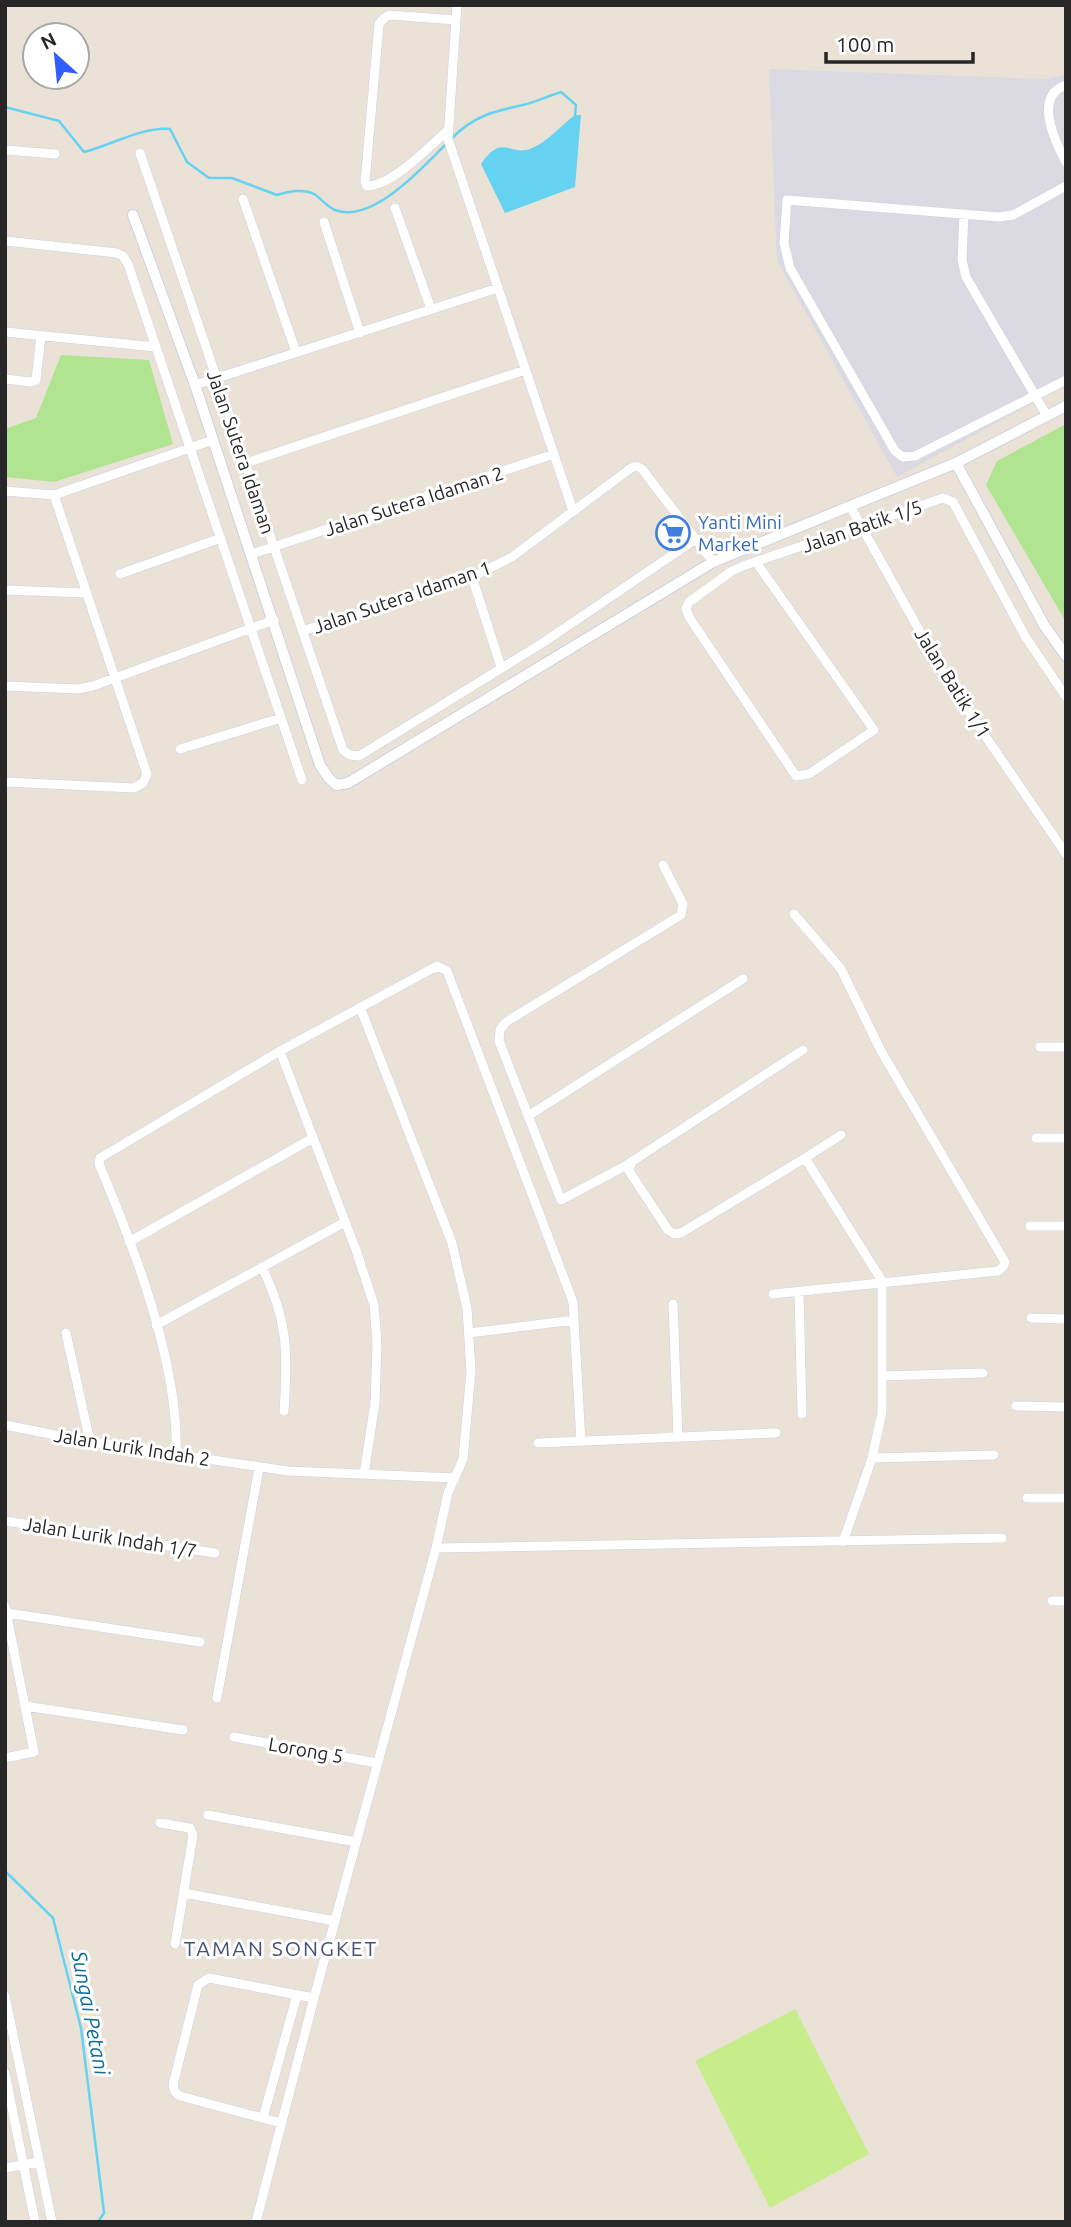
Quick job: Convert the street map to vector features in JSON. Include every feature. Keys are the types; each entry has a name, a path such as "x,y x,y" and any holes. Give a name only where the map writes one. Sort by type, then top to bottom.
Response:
{"street":[{"path":"457,5 449,139 573,511"},
{"path":"449,139 373,186 365,183 379,24 390,15 455,20"},
{"path":"1066,85 1055,90 1049,110 1051,131 1066,162"},
{"path":"5,150 55,154"},
{"name":"Jalan Sutera Idaman","path":"140,153 343,750 350,755 359,756 501,667"},
{"path":"1066,186 1013,215 999,217 787,201 785,255 895,451 903,457 915,456 1066,380"},
{"path":"243,199 296,352"},
{"path":"396,208 431,309"},
{"path":"964,214 962,260 966,278 1047,416"},
{"path":"133,215 195,385 320,765 336,785 348,783 713,562 956,463 1066,406"},
{"path":"324,222 360,332"},
{"path":"5,241 117,253 123,256 302,780"},
{"path":"195,385 498,288"},
{"path":"5,332 156,347"},
{"path":"5,379 31,382 36,380 41,336"},
{"path":"246,463 525,370"},
{"path":"5,491 54,495 213,440"},
{"name":"Jalan Sutera Idaman 2","path":"251,554 554,454"},
{"path":"956,463 1044,625 1066,656"},
{"name":"Jalan Sutera Idaman 1","path":"302,631 472,577 512,557 637,466 696,539"},
{"path":"5,782 134,788 143,783 147,774 54,495"},
{"name":"Jalan Batik 1/5","path":"756,562 874,730 808,774 796,776 689,617 689,602 732,571 756,562 862,527 943,498 953,502 1025,636 1066,696"},
{"name":"Jalan Batik 1/1","path":"850,506 947,680 1066,854"},
{"path":"120,574 221,538"},
{"path":"472,577 501,667 544,642 696,539 713,562"},
{"path":"5,590 85,593"},
{"path":"5,686 78,690 274,620"},
{"path":"180,749 281,718"},
{"path":"663,865 683,904 681,915 506,1022 500,1030 499,1041 561,1200 632,1161 803,1050"},
{"path":"773,1294 998,1271 1005,1262 881,1051 841,969 794,914"},
{"path":"176,1456 175,1412 156,1325 129,1242 99,1164 100,1158 280,1051 437,966 447,971 573,1302 581,1441"},
{"path":"528,1116 743,979"},
{"path":"257,2222 314,1998 436,1548 448,1493 463,1459 471,1379 467,1308 452,1244 360,1007"},
{"path":"1040,1047 1066,1047"},
{"path":"280,1051 356,1250 374,1305 377,1343 375,1403 364,1474"},
{"path":"632,1161 629,1171 668,1230 674,1234 681,1233 841,1135"},
{"path":"129,1242 313,1138"},
{"path":"1036,1138 1066,1138"},
{"path":"805,1158 882,1281 882,1412 872,1458 843,1542"},
{"path":"156,1325 345,1222"},
{"path":"1030,1226 1066,1226"},
{"path":"262,1267 284,1326 287,1362 284,1411"},
{"path":"799,1293 802,1414"},
{"path":"673,1304 678,1437"},
{"path":"1031,1318 1066,1318"},
{"path":"469,1333 574,1320"},
{"path":"66,1334 90,1442"},
{"path":"882,1377 984,1373"},
{"path":"1016,1406 1066,1407"},
{"name":"Jalan Lurik Indah 2","path":"5,1425 90,1442 259,1468 456,1478"},
{"path":"538,1443 776,1433"},
{"path":"872,1458 994,1455"},
{"path":"217,1698 259,1468"},
{"path":"1027,1498 1066,1498"},
{"name":"Jalan Lurik Indah 1/7","path":"5,1521 215,1553"},
{"path":"436,1548 1002,1538"},
{"path":"1052,1601 1066,1601"},
{"path":"5,1758 34,1752 6,1609 200,1642"},
{"path":"25,1706 183,1730"},
{"name":"Lorong 5","path":"234,1737 377,1763"},
{"path":"208,1815 356,1842"},
{"path":"160,1823 185,1826 192,1831 175,1944"},
{"path":"184,1893 335,1921"},
{"path":"281,2123 180,2096 174,2092 173,2085 198,1985 209,1978 314,1998"},
{"path":"263,2118 297,1994"},
{"path":"5,1996 51,2222"},
{"path":"5,2073 35,2222"},
{"path":"5,2168 38,2162"}],"shaded area":[{"path":"769,69 1047,79 1066,74 1066,385 897,477 777,261"}],"green space":[{"path":"61,355 149,360 173,444 54,482 5,477 5,429 36,418"},
{"path":"1066,424 1066,622 986,485 997,461"},
{"path":"795,2009 869,2154 770,2208 695,2061"}],"water":[{"path":"575,115 581,115 575,187 505,213 481,164 500,147 523,150 536,146"}],"waterway":[{"path":"452,138 468,124 485,116 561,92 576,105 575,115"},
{"path":"5,107 59,121 84,152 148,131 170,129 187,162 209,178 232,178 277,195 305,191 317,196 335,210 350,212 365,209 397,190 448,142"},
{"name":"Sungai Petani","path":"5,1871 53,1918 81,2028 104,2213 98,2222"}],"place":[{"name":"Yanti Mini Market","path":"673,533"}],"district":[{"name":"TAMAN SONGKET","path":"281,1949"}]}
